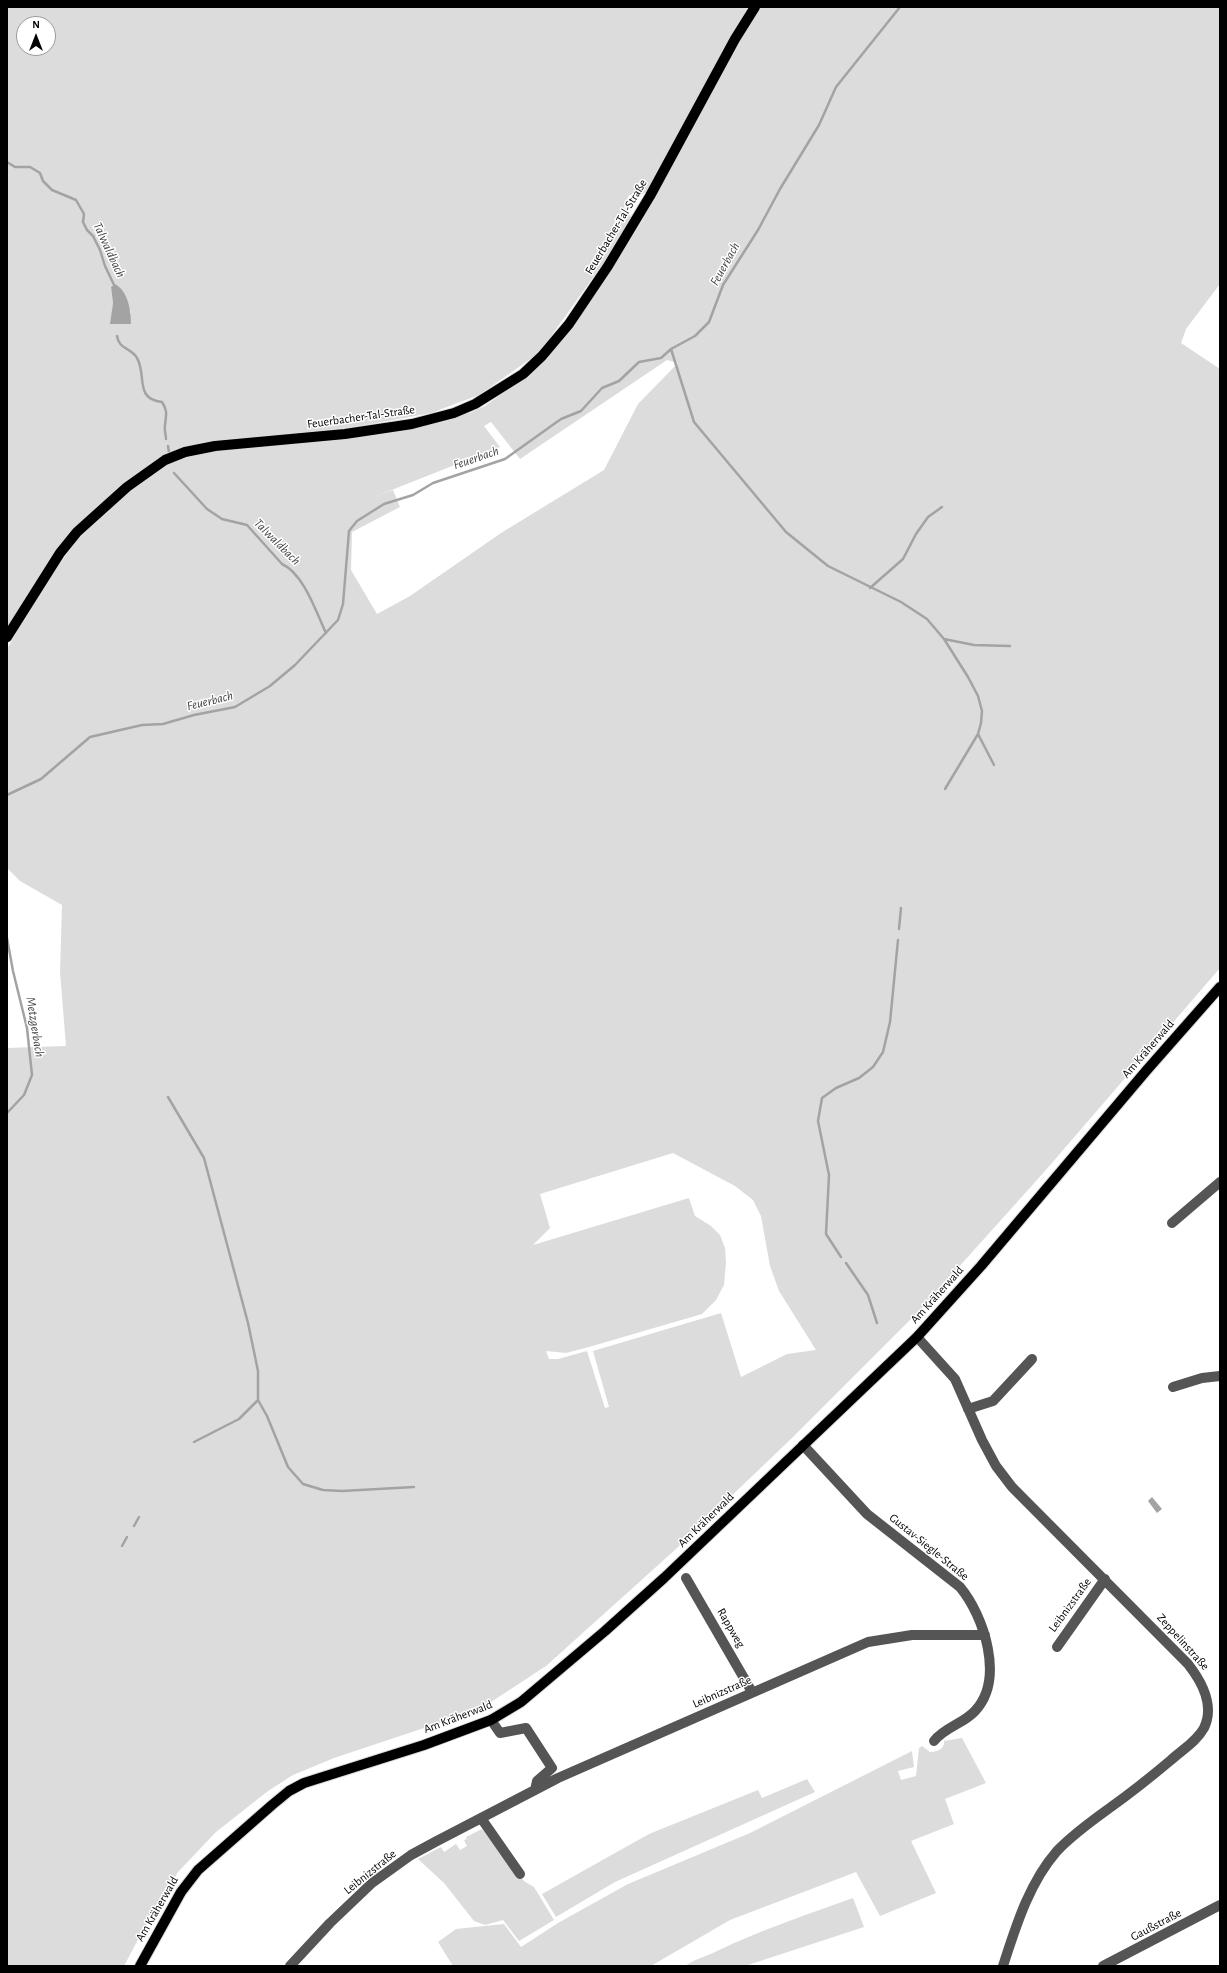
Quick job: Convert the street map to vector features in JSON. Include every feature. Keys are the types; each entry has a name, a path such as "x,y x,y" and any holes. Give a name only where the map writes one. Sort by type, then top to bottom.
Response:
{"main road":[{"name":"Feuerbacher-Tal-Straße","path":"7,637 60,553 77,532 127,487 164,460 185,452 215,446 345,434 412,424 454,413 475,404 523,374 546,352 569,324 608,266 650,196 735,39 756,7"},
{"name":"Am Kräherwald","path":"140,1966 188,1881 215,1854 289,1791 304,1783 424,1744 491,1720 521,1702 605,1631 664,1578 917,1337 981,1266 1146,1071 1220,987"}],"street":[{"path":"1172,1223 1220,1182"},
{"name":"Zeppelinstraße","path":"917,1337 955,1379 996,1466 1012,1487 1188,1664 1198,1676 1207,1695 1207,1717 1204,1728 1195,1740 1144,1783 1074,1834 1051,1859 1029,1896 1003,1966"},
{"path":"968,1409 993,1401 1032,1359"},
{"path":"1173,1387 1202,1378 1220,1376"},
{"name":"Gustav-Siegle-Straße","path":"803,1445 867,1514 960,1587 974,1606 984,1634 990,1666 988,1687 984,1698 974,1713 940,1733 934,1742"},
{"name":"Rappweg","path":"686,1578 752,1692"},
{"name":"Leibnizstraße","path":"1057,1647 1105,1579"},
{"name":"Leibnizstraße","path":"290,1966 330,1923 372,1883 411,1855 535,1790 752,1692 868,1642 912,1634 984,1634"},
{"path":"491,1720 500,1733 526,1728 552,1768 537,1781 535,1790"},
{"path":"481,1818 520,1874"},
{"name":"Gaußstraße","path":"1103,1966 1220,1905"}],"shaded area":[{"path":"7,7 753,7 646,192 641,195 629,195 624,207 632,218 604,262 539,353 479,395 431,413 355,427 185,446 164,458 75,530 7,634","holes":["115,284 124,293 131,313 111,324 113,303 111,287"]},
{"path":"761,7 1220,7 1220,284 1186,329 1181,343 1220,369 1220,968 1045,1171 922,1308 793,1437 676,1549 546,1666 491,1702 457,1717 334,1758 293,1775 268,1791 216,1832 178,1872 124,1966 7,1966 7,1048 66,1046 60,972 62,905 20,881 7,868 7,649 43,588 82,533 120,498 165,466 189,455 215,450 431,423 470,413 485,406 520,381 576,321 606,279 642,221 743,36","holes":["667,360 678,363 638,404 604,470 501,533 410,596 377,614 351,570 352,532 400,507 393,490 374,497 500,447 484,426 491,422 520,459","673,1153 735,1186 753,1200 761,1216 770,1266 779,1291 816,1350 787,1354 741,1377 721,1313 593,1351 609,1407 605,1408 587,1351 558,1359 549,1359 546,1351 566,1353 702,1314 716,1300 724,1285 726,1262 725,1248 720,1235 711,1226 695,1216 689,1198 533,1245 550,1228 540,1194"]},
{"path":"115,284 123,291 128,301 131,324 110,324 113,303 111,287"},
{"path":"1152,1497 1162,1509 1157,1513 1148,1501"},
{"path":"962,1738 986,1783 945,1799 954,1824 911,1841 936,1893 880,1916 856,1872 730,1920 651,1966 453,1966 438,1942 456,1929 504,1924 521,1947 558,1923 628,1884 750,1833 912,1751 914,1767 898,1771 901,1780 916,1776 919,1748 922,1746 930,1752 940,1750 944,1744 944,1741"},
{"path":"807,1779 815,1792 615,1882 556,1917 542,1894 649,1834 758,1790 762,1798"},
{"path":"482,1829 524,1881 534,1887 554,1920 519,1941 503,1920 485,1925 474,1921 444,1883 418,1859 441,1847 444,1852 456,1844 460,1850 467,1846 464,1840 467,1839 466,1837"},
{"path":"853,1898 864,1927 745,1966 685,1966 766,1930"}],"waterway":[{"name":"Feuerbach","path":"7,795 41,779 90,737 142,725 163,724 194,715 235,707 270,686 295,665 338,620 343,604 349,531 357,521 384,504 413,495 433,483 505,459 561,419 581,411 602,388 619,381 639,362 661,358 671,349 695,336 709,322 723,285 758,230 780,189 819,125 836,87 900,7"},
{"name":"Talwaldbach","path":"7,162 15,167 30,167 40,173 43,181 52,190 76,200 84,214 83,222 87,230 93,236 100,250 105,266 115,287"},
{"name":"Talwaldbach","path":"117,336 120,344 132,352 137,358 140,365 144,391 153,400 162,402 164,405 166,413 166,439"},
{"path":"671,349 694,422 786,532 828,566 901,602 927,619 944,639 968,677 978,696 982,711 981,723 978,734 945,789"},
{"name":"Talwaldbach","path":"168,446 169,452"},
{"name":"Talwaldbach","path":"174,473 207,509 222,519 247,525 282,564 297,576 308,594 326,633"},
{"path":"870,588 903,559 916,534 928,517 942,507"},
{"path":"944,639 974,645 1010,646"},
{"path":"978,734 994,765"},
{"path":"899,929 901,908"},
{"name":"Metzgerbach","path":"7,938 13,971 27,1028 32,1075 24,1095 7,1113"},
{"path":"841,1257 826,1234 829,1175 818,1121 822,1098 836,1088 859,1078 873,1067 883,1052 890,1022 898,940"},
{"path":"168,1097 204,1158 248,1323 258,1371 258,1400 267,1416 288,1467 303,1484 323,1490 342,1491 414,1487"},
{"path":"846,1263 868,1295 877,1323"},
{"path":"194,1442 239,1419 258,1400"},
{"path":"134,1526 139,1517"},
{"path":"122,1546 127,1537"}]}
